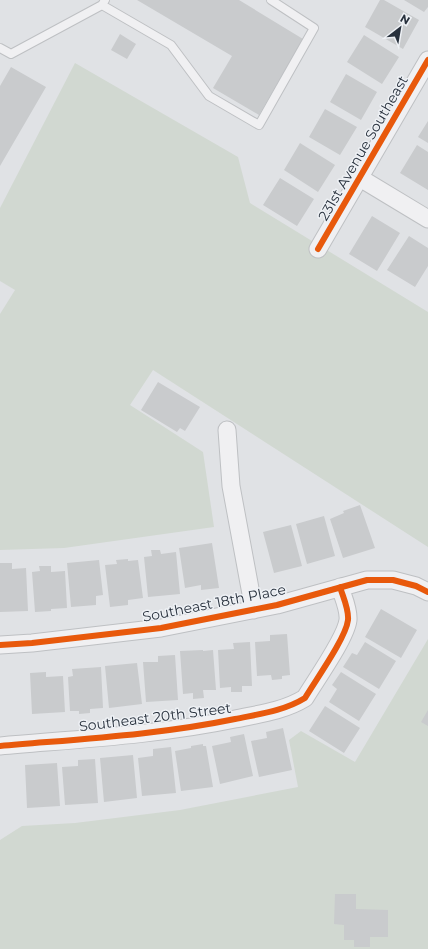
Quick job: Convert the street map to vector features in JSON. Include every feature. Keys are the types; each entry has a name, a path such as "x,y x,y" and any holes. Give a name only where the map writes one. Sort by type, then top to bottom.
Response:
{"street":[{"name":"231st Avenue Southeast","path":"318,249 428,60"},
{"path":"360,178 428,219"},
{"path":"227,430 230,486 254,610"},
{"name":"Southeast 18th Place","path":"0,645 32,643 161,628 277,605 340,586 367,580 393,580 416,586 428,592"},
{"name":"Southeast 20th Street","path":"0,746 204,726 270,712 294,704 304,698 344,634 348,620 348,612 340,586"}],"lane":[{"path":"0,48 11,54 103,3 171,45 209,96 259,125 314,28 271,0"}],"shaded area":[{"path":"75,63 238,157 250,203 428,312 428,547 153,370 130,405 203,452 214,527 64,548 0,550 0,314 15,290 0,281 0,208"},
{"path":"428,639 428,949 0,949 0,840 22,826 75,823 180,810 298,787 289,740 301,731 355,762"}],"building":[{"path":"137,0 239,0 303,39 259,115 213,88 232,56"},
{"path":"380,0 384,0 419,20 403,49 365,27"},
{"path":"404,0 428,0 428,7 424,12"},
{"path":"120,34 136,44 127,59 111,50"},
{"path":"364,35 399,57 382,84 347,62"},
{"path":"11,67 46,87 0,166 0,86"},
{"path":"346,74 377,92 361,120 330,102"},
{"path":"325,109 357,127 340,155 309,137"},
{"path":"428,121 428,143 418,137"},
{"path":"300,143 335,165 318,192 284,170"},
{"path":"417,145 428,152 428,190 400,173"},
{"path":"280,178 314,199 297,226 263,205"},
{"path":"372,216 400,233 377,271 349,254"},
{"path":"409,236 428,248 428,266 415,287 387,270"},
{"path":"158,382 200,407 185,431 180,428 177,432 141,410"},
{"path":"360,505 375,548 343,558 330,519 344,513 343,511"},
{"path":"324,516 335,556 307,564 296,524"},
{"path":"291,525 302,566 274,573 263,532"},
{"path":"212,543 219,588 201,590 201,585 185,588 179,548"},
{"path":"151,550 160,550 161,554 176,552 180,594 148,597 144,557 152,556"},
{"path":"128,559 128,561 138,560 143,598 128,600 128,605 110,607 105,565 117,564 116,560"},
{"path":"99,560 103,595 96,596 96,605 71,607 67,563"},
{"path":"0,563 12,563 12,569 26,568 28,611 0,612"},
{"path":"39,566 51,566 51,572 65,571 67,608 35,612 32,572 40,571"},
{"path":"381,609 417,630 401,658 365,637"},
{"path":"287,634 290,675 282,676 282,679 272,680 271,675 257,676 255,642 270,641 270,635"},
{"path":"250,642 252,686 242,686 242,692 231,692 231,687 220,688 218,650 234,649 233,643"},
{"path":"365,642 396,661 379,689 343,667 352,653 357,655"},
{"path":"213,650 216,690 203,690 204,698 193,699 193,693 183,694 180,651"},
{"path":"175,655 178,700 146,702 143,662 158,662 158,656"},
{"path":"137,663 142,704 109,708 105,666"},
{"path":"101,667 103,708 90,709 90,713 79,714 79,711 70,711 68,677 73,676 72,669"},
{"path":"46,672 46,677 63,676 65,712 32,714 30,673"},
{"path":"341,672 376,694 359,721 329,702 337,689 332,685"},
{"path":"325,706 360,728 344,753 309,731"},
{"path":"428,710 428,726 421,722"},
{"path":"283,728 292,770 259,777 251,741 267,738 266,732"},
{"path":"244,734 253,776 220,784 212,746 231,742 230,737"},
{"path":"203,744 203,746 206,746 213,787 181,791 175,751"},
{"path":"171,747 176,793 142,796 138,758 153,756 153,749"},
{"path":"133,755 137,798 104,802 100,758"},
{"path":"95,759 98,803 65,805 62,767 78,766 78,760"},
{"path":"57,763 60,806 27,808 25,765"},
{"path":"335,894 356,894 356,909 388,910 388,937 370,937 370,947 354,947 354,940 344,940 344,925 334,924"}],"cycle path":[{"path":"318,249 428,60"},
{"path":"0,645 32,643 161,628 277,605 367,580 393,580 416,586 428,592"},
{"path":"0,746 118,736 177,729 262,714 289,706 305,698 330,659 346,628 348,612 340,587"}]}
